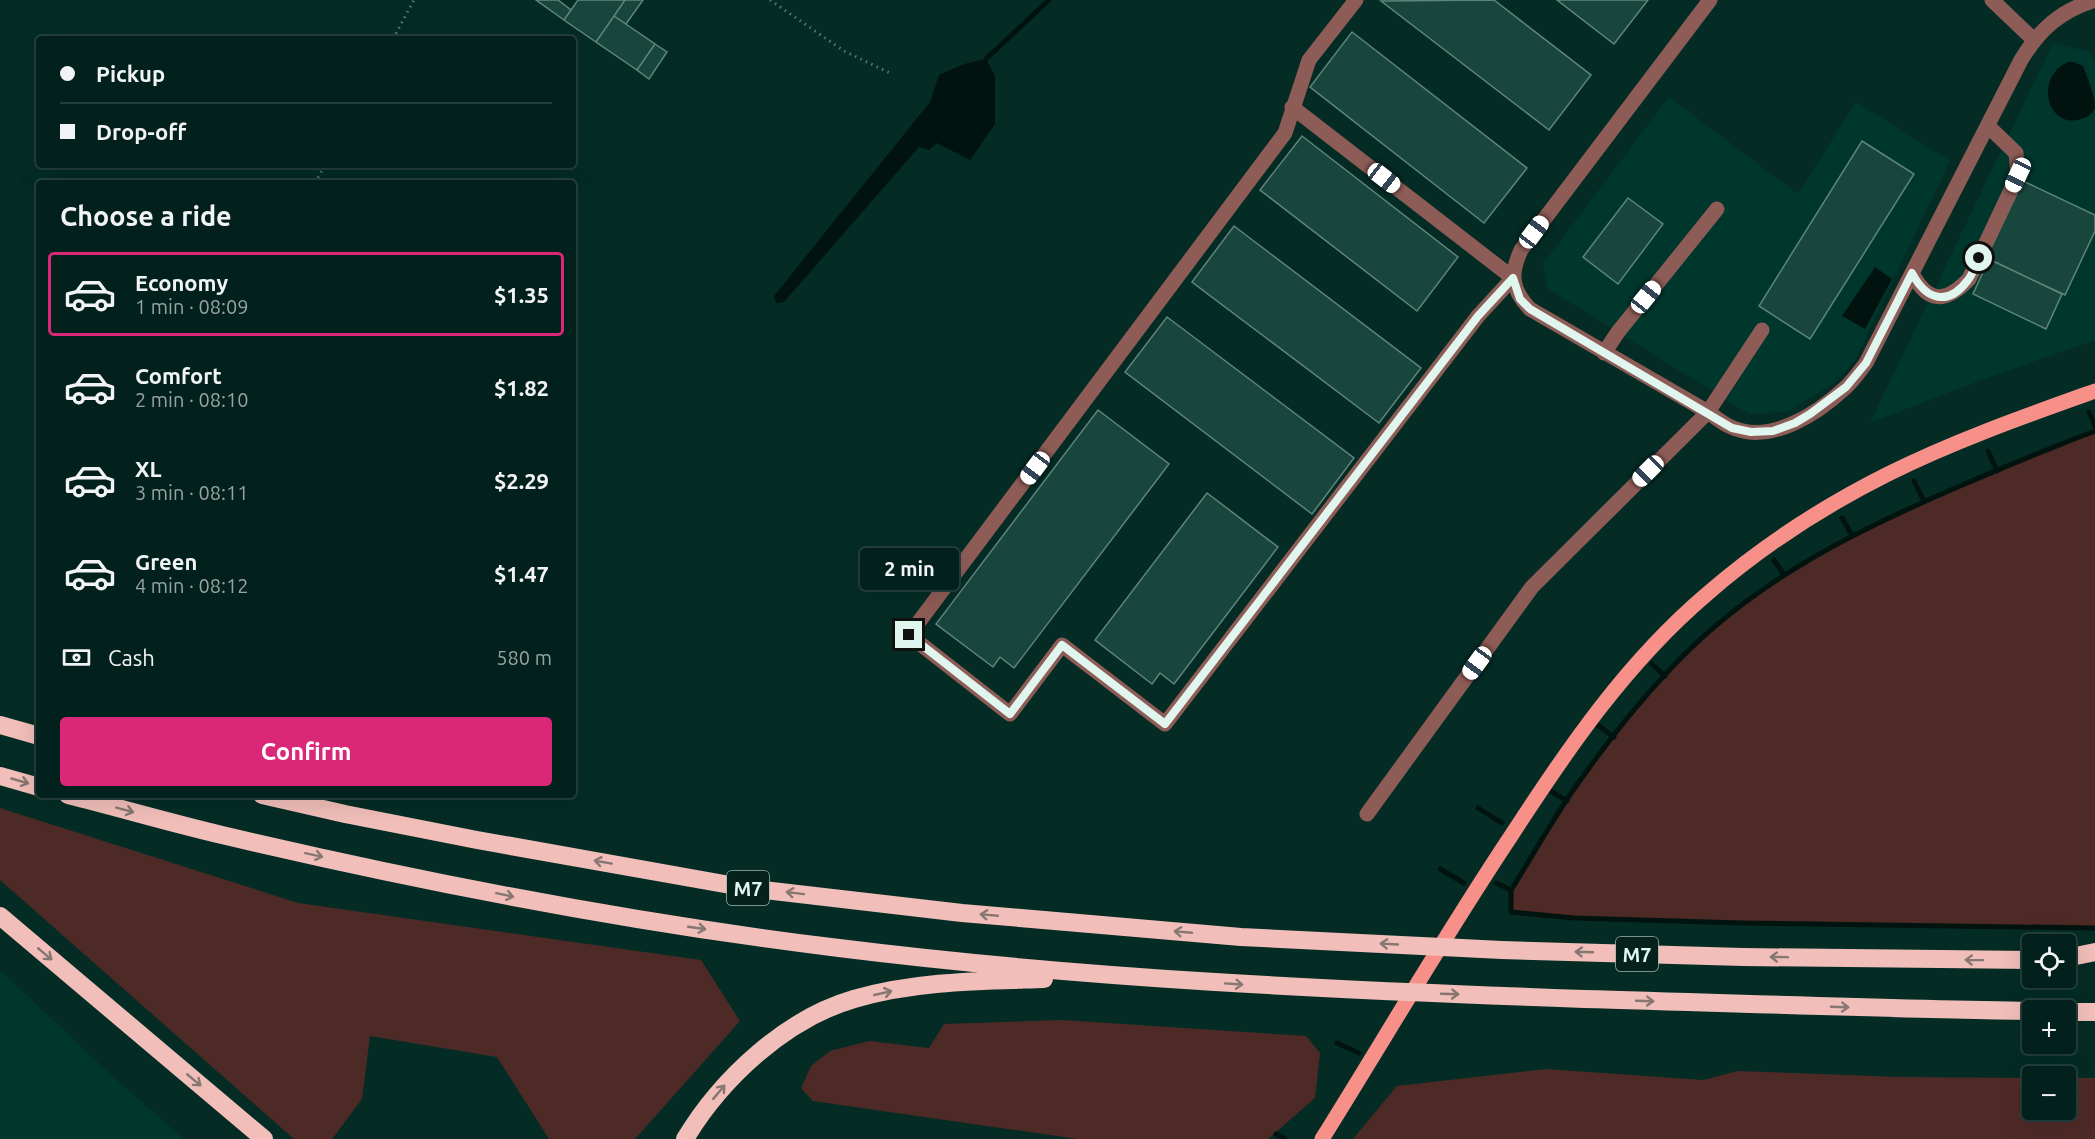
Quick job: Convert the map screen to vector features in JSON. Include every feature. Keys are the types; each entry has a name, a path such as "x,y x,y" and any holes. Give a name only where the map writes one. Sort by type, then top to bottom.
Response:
{"highway":[{"path":"0,725 36,735"},
{"path":"0,776 36,786"},
{"name":"M7","path":"79,798 220,835 530,901 839,948 1113,977 1440,994 2022,1011"},
{"name":"M7","path":"275,798 477,840 747,888 962,913 1241,937 1502,950 1743,957 2022,960"},
{"path":"0,916 264,1139"},
{"path":"2076,956 2095,951"},
{"path":"2076,960 2095,962"},
{"path":"686,1139 699,1116 737,1071 774,1041 804,1022 852,1000 903,988 952,982 1113,977"},
{"path":"2076,1012 2095,1012"}],"main road":[{"path":"1322,1139 1482,879 1555,767 1602,702 1659,639 1706,594 1780,538 1831,506 1889,474 1980,433 2095,391"}],"lane":[{"path":"1356,0 1309,60 1285,133 909,635 1010,714 1062,645 1165,724 1478,316 1513,278"},
{"path":"1710,0 1521,250 1515,263 1513,278 1520,299 1530,309 1732,428 1751,432 1773,431 1795,423 1824,405 1846,387 1866,363 2021,60 2034,40 2061,16 2080,5 2095,0"},
{"path":"1992,0 2034,40"},
{"path":"1292,107 1513,278"},
{"path":"1912,273 1922,289 1938,298 1959,290 1969,279 2018,175 2016,153 1988,126"},
{"path":"1604,353 1618,332 1717,209"},
{"path":"1367,814 1532,587 1708,412 1762,330"}],"path":[{"path":"395,36 414,0"},
{"path":"770,0 844,51 890,73"}],"shaded area":[{"path":"2053,43 2090,52 2095,66 2095,340 1870,423"},
{"path":"986,59 995,76 995,124 970,160 937,143 929,150 919,147 784,302 776,303 774,296 930,102 939,75 964,64"},
{"path":"2068,62 2083,66 2095,102 2095,108 2091,114 2073,121 2055,112 2048,92 2050,80 2057,70"},
{"path":"1669,97 1798,194 1856,102 1950,161 1855,360 1834,383 1787,412 1749,414 1547,288 1543,264"},
{"path":"1875,267 1892,279 1865,329 1842,316"},
{"path":"2095,431 2095,928 1742,923 1574,918 1511,912 1511,890 1574,789 1644,698 1713,628 1745,602 1779,579 1849,538 1960,486"},
{"path":"0,808 298,903 701,960 740,1021 635,1139 549,1139 497,1057 370,1036 362,1099 332,1139 294,1139 0,880"},
{"path":"0,970 111,1075 184,1139 0,1139"},
{"path":"1062,1020 1306,1036 1320,1053 1315,1098 1268,1139 1078,1139 813,1101 801,1088 811,1066 830,1051 869,1041 929,1048 944,1024"},
{"path":"1546,1069 1703,1080 1738,1071 1901,1077 2022,1078 2022,1120 2076,1120 2076,1078 2095,1078 2095,1139 1353,1139 1397,1086"}],"building":[{"path":"536,0 558,0 571,10 564,20"},
{"path":"578,0 625,0 596,42 564,20"},
{"path":"625,0 643,0 626,24 614,16"},
{"path":"1494,0 1591,75 1549,130 1381,1"},
{"path":"1557,0 1648,0 1614,44"},
{"path":"614,16 655,44 637,70 596,42"},
{"path":"1352,32 1527,168 1484,223 1310,87"},
{"path":"655,44 667,52 649,79 637,70"},
{"path":"1302,136 1458,257 1417,311 1260,190"},
{"path":"1862,141 1914,174 1810,339 1759,306"},
{"path":"2023,181 2095,215 2095,231 2065,295 1986,258"},
{"path":"1628,198 1663,224 1618,284 1583,257"},
{"path":"1234,226 1421,368 1379,423 1192,282"},
{"path":"1989,259 2062,294 2046,329 1973,294"},
{"path":"1167,317 1354,458 1312,514 1125,372"},
{"path":"1098,410 1169,464 1014,668 1000,657 993,667 936,624"},
{"path":"1207,493 1278,547 1174,684 1160,673 1152,684 1095,640"}],"waterway":[{"path":"986,59 1049,0"},
{"path":"2089,412 2095,426"},
{"path":"2095,431 1923,502 1849,538 1813,558 1745,602 1683,656 1631,713 1555,817 1511,890 1511,912 1574,918 2095,928"},
{"path":"1988,451 1997,471"},
{"path":"1914,481 1924,501"},
{"path":"1842,518 1852,535"},
{"path":"1774,560 1784,575"},
{"path":"1652,664 1665,676"},
{"path":"1599,726 1614,737"},
{"path":"1552,792 1567,801"},
{"path":"1478,808 1502,823"},
{"path":"1440,869 1464,883"},
{"path":"1496,883 1511,890"},
{"path":"1337,1043 1359,1053"},
{"path":"1276,1134 1285,1139"}],"route":[{"path":"909,635 1010,714 1062,645 1165,724 1478,316 1513,278 1520,299 1530,309 1732,428 1751,432 1773,431 1795,423 1824,405 1846,387 1866,363 1912,273 1922,289 1931,296 1938,298 1948,296 1959,290 1969,279 1979,258"}]}
